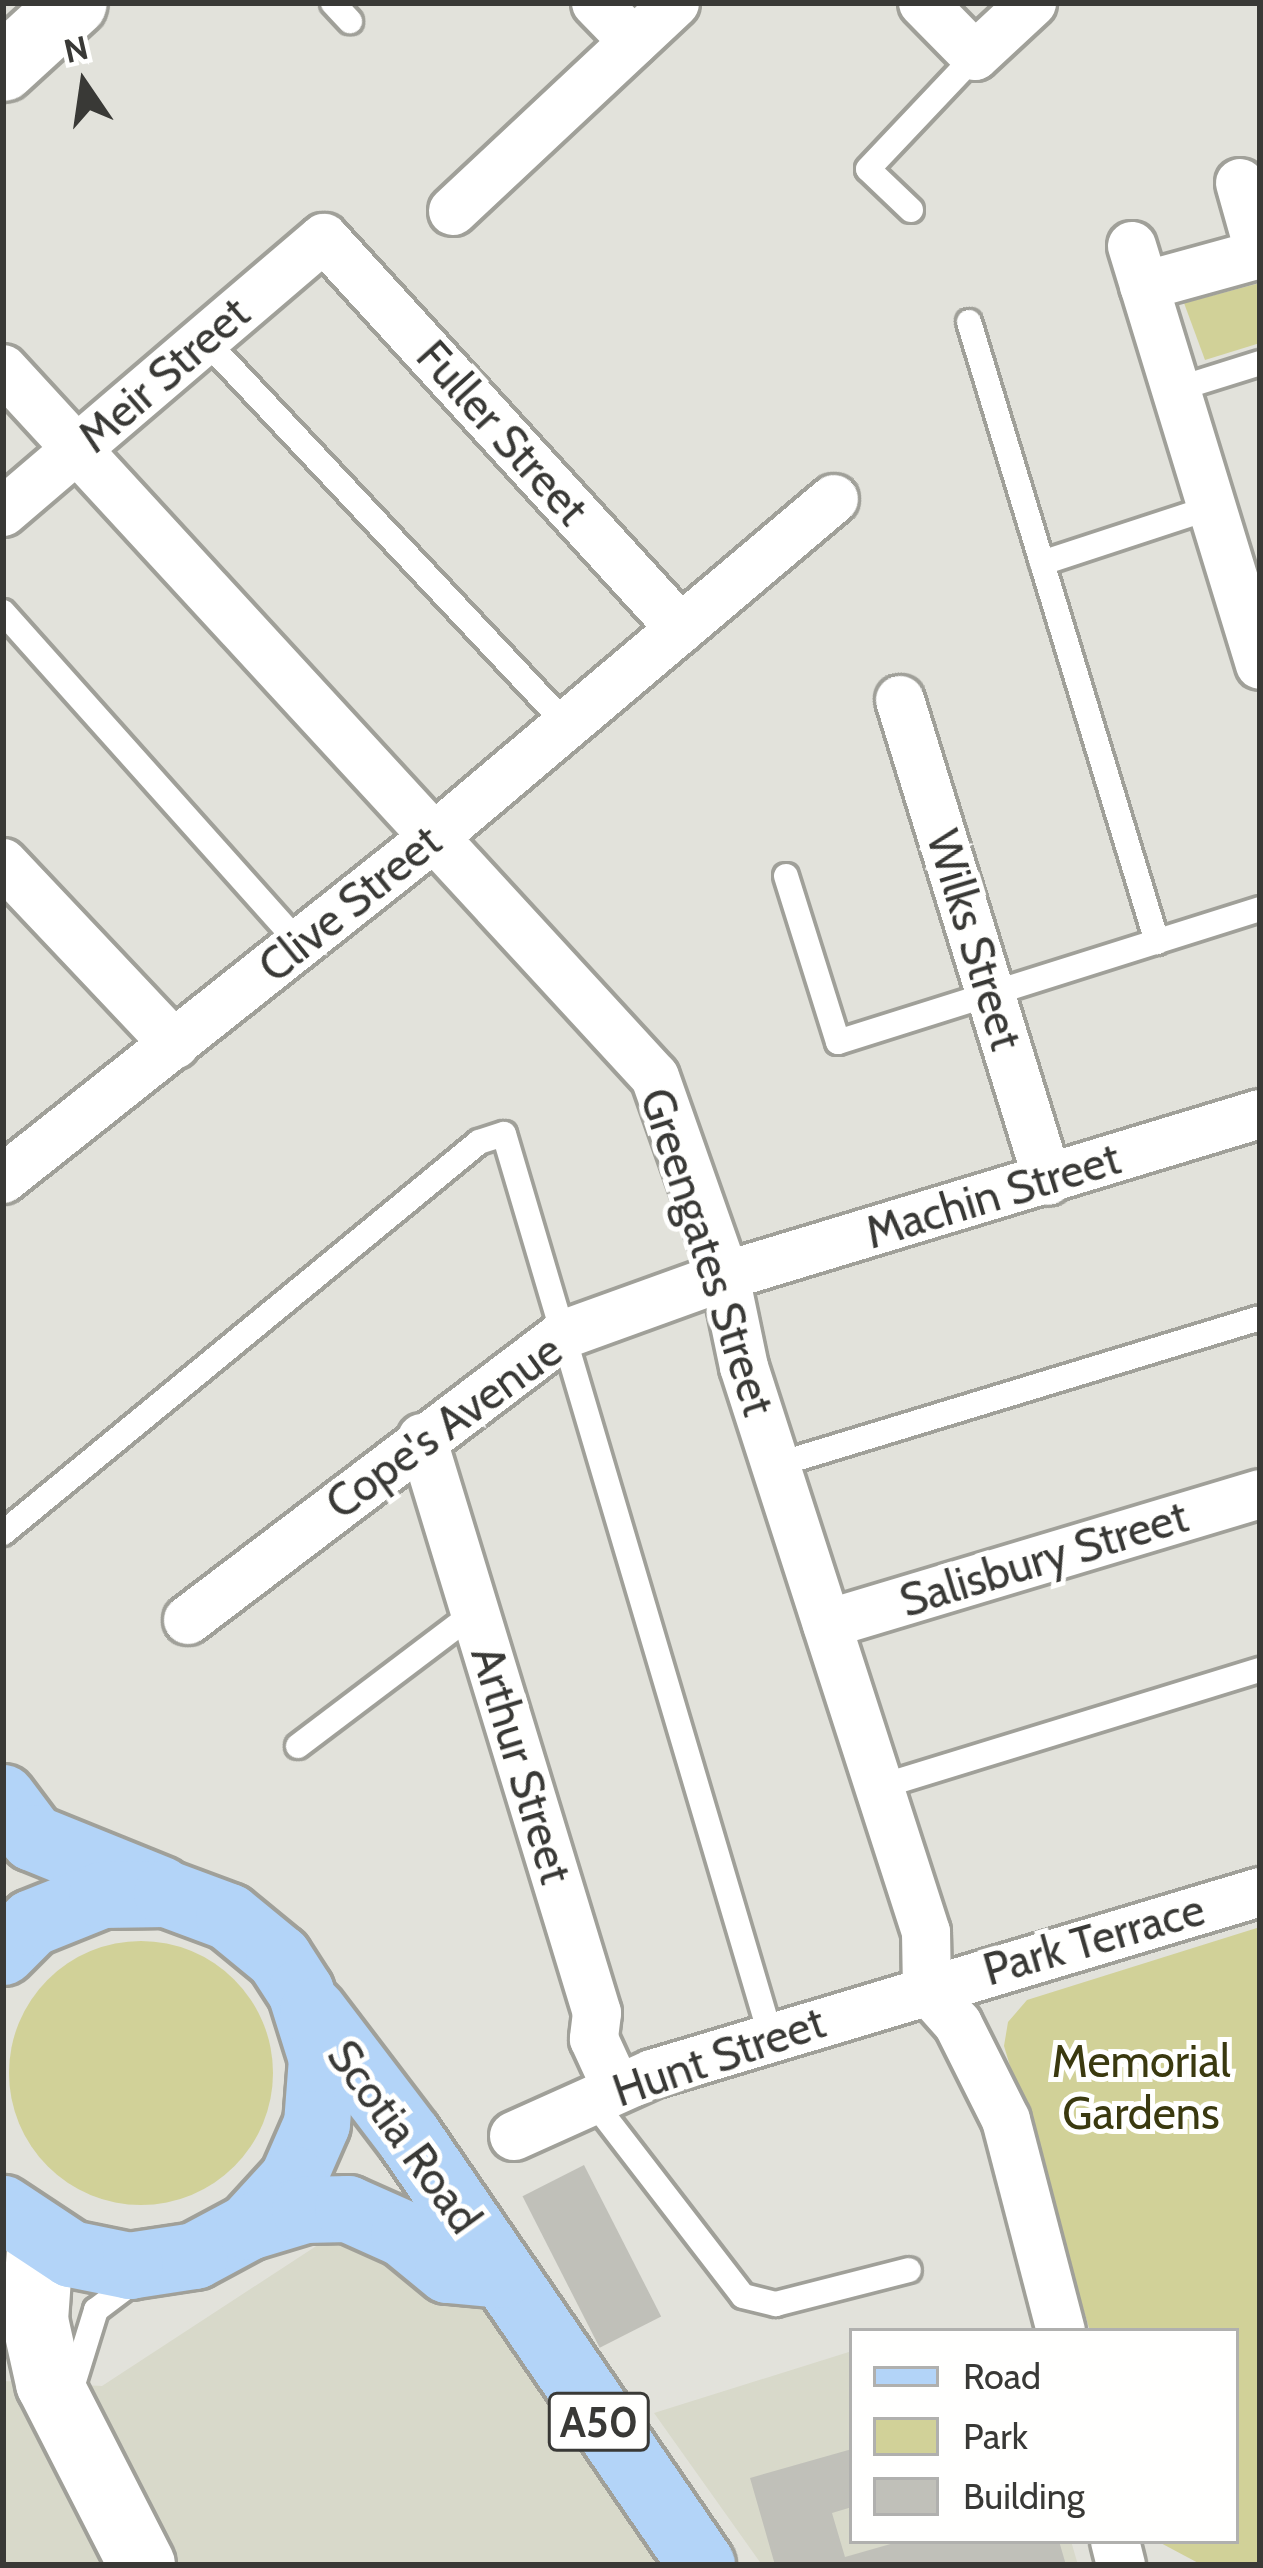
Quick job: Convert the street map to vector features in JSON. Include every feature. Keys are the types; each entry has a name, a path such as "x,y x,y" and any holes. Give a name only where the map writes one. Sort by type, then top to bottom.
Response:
{"main road":[{"name":"A50","path":"3,1798 33,1838 229,1917 278,1958 303,1999 322,2059 317,2124 293,2179 249,2227 195,2256 110,2262 71,2254 16,2223"},
{"name":"A50","path":"3,1952 32,1923 102,1895 184,1900"},
{"name":"Scotia Road","path":"303,1999 502,2275 702,2565"},
{"name":"Scotia Road","path":"249,2227 305,2210 348,2209 404,2234 448,2270 502,2275"}],"street":[{"path":"596,3 634,42"},
{"path":"453,211 675,3"},
{"path":"923,3 975,56 1032,3"},
{"path":"1240,183 1260,254 1138,266 1260,665"},
{"name":"Meir Street","path":"3,512 324,238"},
{"name":"Fuller Street","path":"324,238 685,625"},
{"name":"Greengates Street","path":"3,369 655,1077 724,1276 776,1465 926,1932 927,1989"},
{"name":"Clive Street","path":"3,1179 433,838 834,499"},
{"name":"Wilks Street","path":"900,700 1048,1181"},
{"path":"3,863 175,1045"},
{"name":"Machin Street","path":"724,1276 1260,1114"},
{"name":"Cope's Avenue","path":"188,1620 565,1334 724,1276"},
{"name":"Arthur Street","path":"422,1438 597,2013 593,2039 604,2095"},
{"name":"Salisbury Street","path":"827,1624 1260,1494"},
{"name":"Park Terrace","path":"927,1989 1260,1892"},
{"path":"927,1989 958,2024 1006,2120 1060,2328"},
{"name":"Hunt Street","path":"514,2136 604,2095 927,1989"},
{"path":"16,2223 34,2320 38,2382 142,2565"}],"lane":[{"path":"911,211 868,169 975,56"},
{"path":"969,322 1157,941"},
{"path":"205,340 567,725"},
{"path":"1174,390 1260,363"},
{"path":"1042,563 1209,508"},
{"path":"3,612 300,944"},
{"path":"786,876 838,1042 1260,909"},
{"path":"3,1533 479,1142 504,1134 771,2037"},
{"path":"776,1465 1260,1318"},
{"path":"298,1746 475,1612"},
{"path":"879,1787 1260,1670"},
{"path":"604,2095 743,2296 776,2304 909,2270"},
{"path":"38,2382 96,2311 163,2260"}],"shaded area":[{"path":"408,2186 658,2565 3,2565 3,2381 102,2386"},
{"path":"849,2352 849,2544 1072,2544 1078,2565 762,2565 654,2413"}],"green space":[{"path":"1260,283 1260,343 1205,360 1184,303"},
{"name":"Memorial Gardens","path":"1260,1927 1260,2565 1202,2565 1163,2544 1239,2544 1239,2328 1089,2328 1004,2046 1008,2022 1027,2000"},
{"path":"141,1941 191,1951 234,1980 263,2023 273,2073 263,2123 234,2166 191,2195 141,2205 91,2195 48,2166 19,2123 9,2073 19,2023 48,1980 91,1951"}],"building":[{"path":"584,2165 661,2316 600,2348 523,2196"},
{"path":"849,2450 849,2508 832,2513 845,2557 890,2544 1060,2544 1066,2565 775,2565 750,2478"}]}
